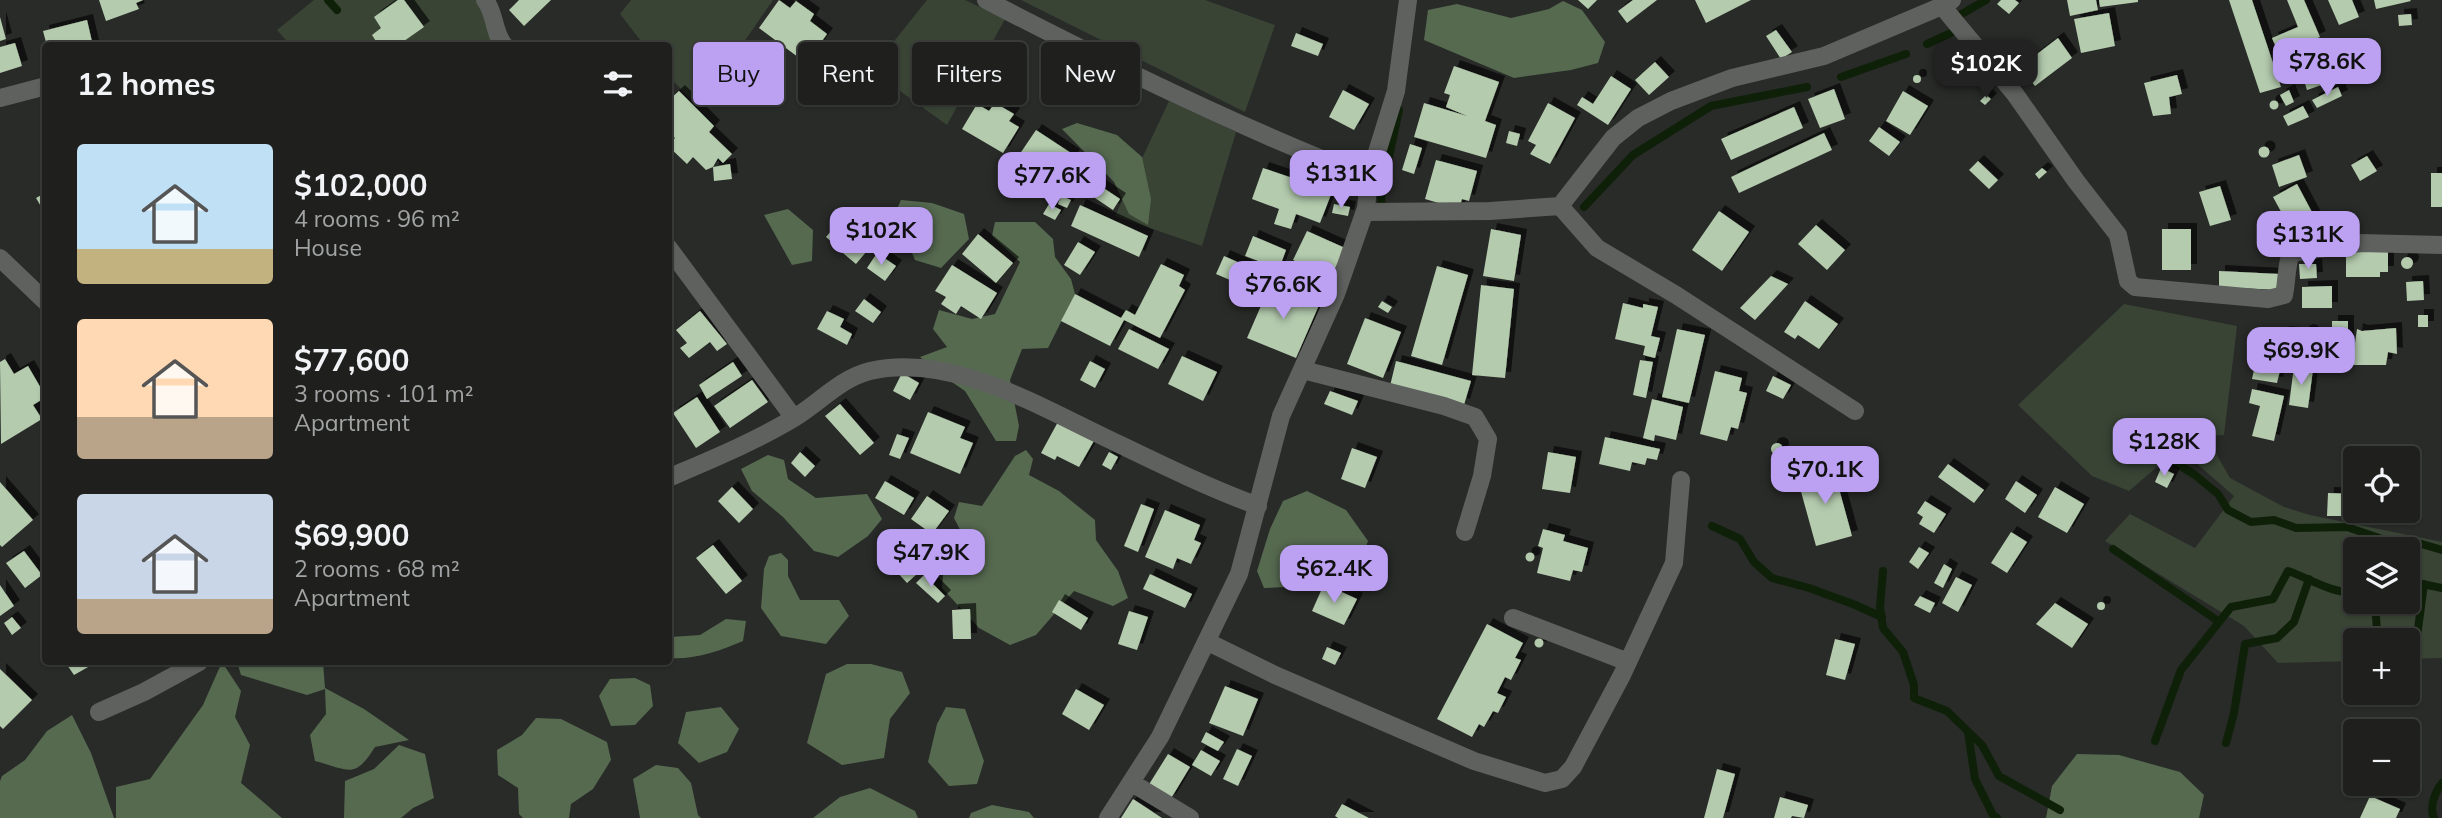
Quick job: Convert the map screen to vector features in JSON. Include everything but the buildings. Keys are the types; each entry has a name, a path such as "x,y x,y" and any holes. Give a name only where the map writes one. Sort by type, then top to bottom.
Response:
{"street":[{"path":"485,0 492,8 499,42"},
{"path":"986,0 1047,32 1301,151 1369,178"},
{"path":"1108,818 1160,737 1239,574 1281,415 1336,294 1365,212 1369,178 1396,91 1408,0"},
{"path":"1365,212 1490,211 1560,206 1612,138 1638,118 1660,106 1732,78 1824,55 1947,3 2118,235 2128,281 2135,287 2268,299 2284,295 2288,275 2287,262 2291,253 2360,243 2442,245"},
{"path":"0,98 42,87"},
{"path":"1560,206 1597,248 1676,295 1855,411"},
{"path":"672,252 794,418"},
{"path":"0,258 42,298"},
{"path":"672,476 722,455 794,418 833,389 868,372 909,368 943,372 1043,405 1189,478 1258,506"},
{"path":"1303,370 1444,406 1475,417 1488,439 1482,476 1465,532"},
{"path":"1208,642 1275,676 1474,761 1545,783 1562,779 1573,767 1628,662 1674,564 1681,480"},
{"path":"1513,618 1628,662"},
{"path":"99,712 144,692 194,665"},
{"path":"1132,783 1190,818"}],"green space":[{"path":"314,0 477,0 503,35 495,42 288,42 277,30"},
{"path":"631,0 773,0 744,42 693,42 693,101 672,80 672,42 642,42 620,14"},
{"path":"927,0 965,0 1005,19 992,42 912,42 912,100 898,90 898,42 893,42"},
{"path":"1021,0 1205,0 1275,25 1245,112 1140,60 1140,42 1105,42"},
{"path":"1563,1 1582,10 1605,42 1598,63 1571,70 1514,78 1424,40 1428,10 1457,4 1511,18 1549,9"},
{"path":"1169,101 1236,132 1202,246 1115,216"},
{"path":"919,105 958,105 947,125"},
{"path":"1077,123 1117,135 1142,157 1151,199 1148,225 1129,214 1114,182 1062,129"},
{"path":"901,200 932,203 964,214 969,239 941,268 915,260 895,213"},
{"path":"788,209 813,230 812,261 792,265 764,215"},
{"path":"995,222 1035,222 1053,239 1055,257 1071,279 1075,294 1048,348 1022,349 1010,380 1019,426 1016,441 996,441 965,391 920,357 947,347 933,329 939,310 972,319 995,314 1020,262 992,236"},
{"path":"2124,304 2237,326 2224,435 2206,436 2230,478 2284,507 2343,523 2418,537 2343,537 2343,614 2420,614 2420,538 2442,542 2442,658 2420,659 2420,628 2343,628 2343,661 2278,663 2244,626 2105,541 2130,514 2195,548 2234,496 2179,448 2129,491 2092,476 2018,405"},
{"path":"1026,450 1033,459 1029,475 1059,491 1095,520 1096,540 1118,571 1128,598 1113,606 1074,591 1036,635 1010,645 979,628 942,588 944,562 960,555 968,545 954,518 959,502 982,506 1015,456"},
{"path":"768,455 784,460 788,479 816,498 867,494 882,519 868,536 838,557 814,551 783,517 752,491 741,469"},
{"path":"1307,491 1346,510 1368,541 1358,570 1307,586 1264,588 1257,571 1270,529 1283,501"},
{"path":"781,553 788,560 788,576 800,600 839,600 849,616 826,644 781,636 761,608 764,569 769,556"},
{"path":"726,619 746,621 743,641 707,654 672,658 672,637 700,635"},
{"path":"847,664 871,664 902,672 910,693 890,719 884,758 842,765 807,743 826,674"},
{"path":"221,665 224,665 241,691 235,717 250,745 241,783 282,818 116,818 116,787 150,779 203,705"},
{"path":"238,665 323,665 325,688 364,709 409,740 375,747 362,764 350,770 315,761 310,735 326,714 325,689 307,695 241,675"},
{"path":"635,678 650,685 653,706 635,725 611,726 599,696 610,679"},
{"path":"721,707 739,729 727,752 699,763 678,743 686,712"},
{"path":"946,707 965,709 984,761 977,784 949,786 928,762 937,724"},
{"path":"72,715 91,753 114,818 0,818 2,776 25,760 47,731"},
{"path":"536,718 561,719 607,742 611,760 593,789 571,804 569,818 523,818 519,814 518,788 498,775 497,750 522,735"},
{"path":"399,745 425,754 434,798 413,808 401,818 344,818 345,781 374,769"},
{"path":"2077,754 2119,755 2180,772 2204,795 2199,818 2046,818 2052,786"},
{"path":"656,765 678,768 691,783 701,818 640,818 633,779"},
{"path":"870,788 915,811 918,818 813,818 840,797"},
{"path":"992,805 1029,812 1034,818 969,818 971,813"}],"waterway":[{"path":"328,0 337,10"},
{"path":"1960,15 1986,0"},
{"path":"1927,44 1951,33"},
{"path":"1841,77 1906,54"},
{"path":"1584,207 1633,155 1711,106 1807,87"},
{"path":"1382,210 1381,194 1399,110"},
{"path":"2138,426 2171,460 2218,494 2228,510 2251,522 2274,520 2296,528 2347,527 2382,539 2404,539 2442,550"},
{"path":"1712,526 1740,539 1754,562 1772,578 1809,588 1882,617"},
{"path":"2113,549 2218,621"},
{"path":"1883,571 1880,607 1883,628 1903,652 1914,685 1914,698 1947,711 1982,745 1999,776 2060,810"},
{"path":"2155,741 2181,670 2231,607 2273,599 2288,571 2330,589 2343,591"},
{"path":"2226,743 2234,713 2245,644 2277,638 2294,622 2309,579"},
{"path":"2420,583 2442,588"},
{"path":"2418,628 2424,584"},
{"path":"2376,614 2377,628"},
{"path":"1968,732 1975,779 1997,818"},
{"path":"2434,818 2434,800 2442,783"}]}
